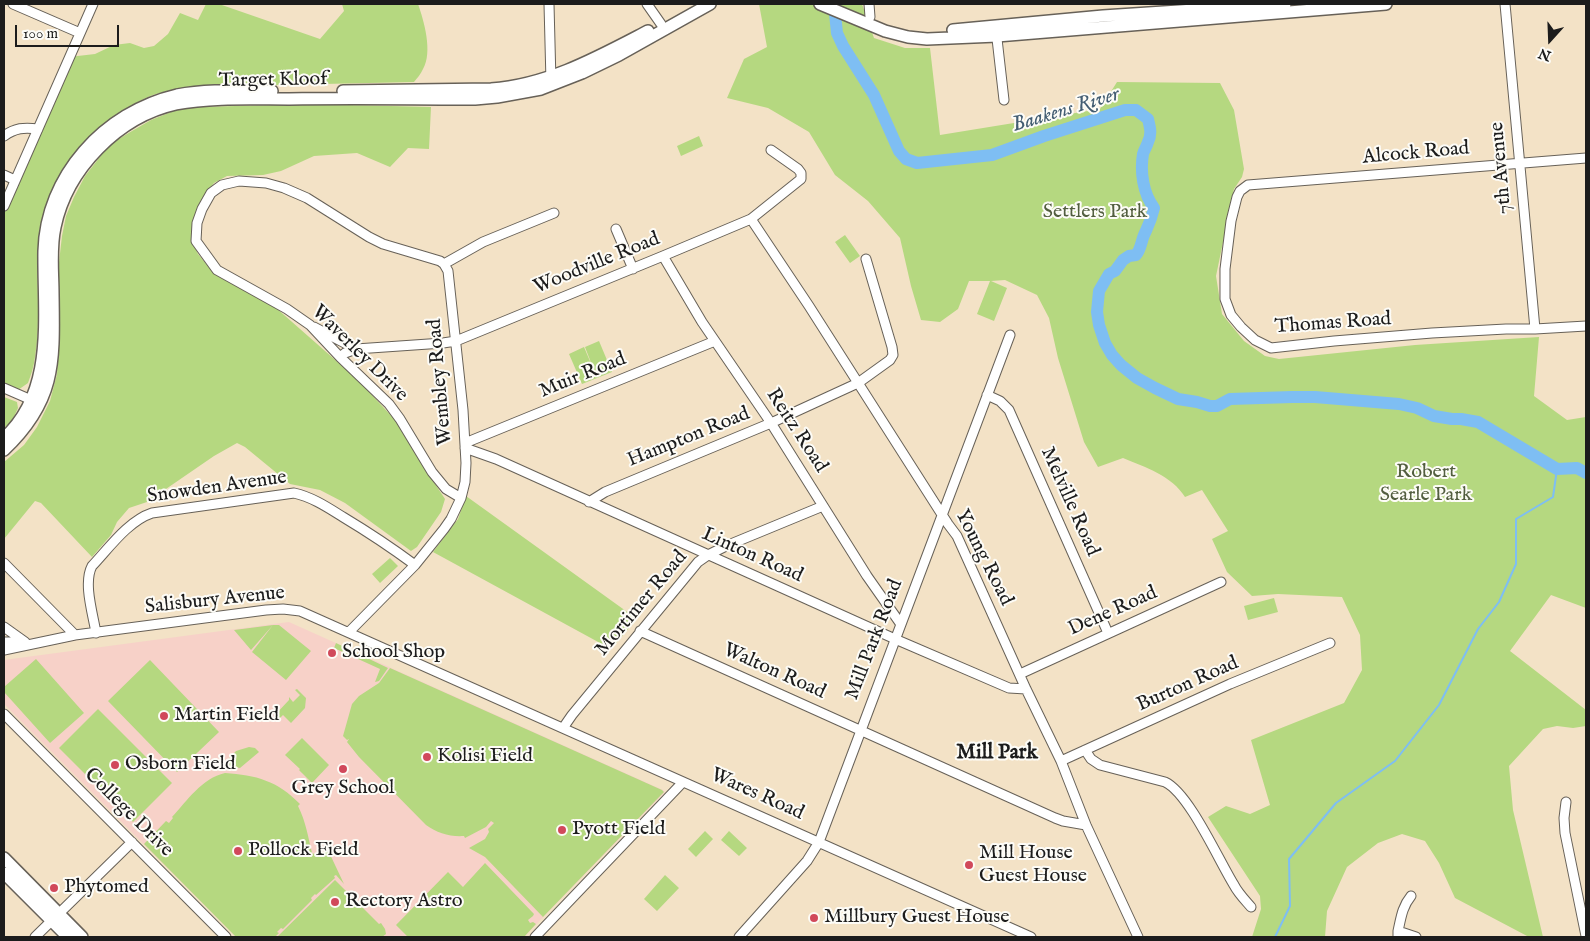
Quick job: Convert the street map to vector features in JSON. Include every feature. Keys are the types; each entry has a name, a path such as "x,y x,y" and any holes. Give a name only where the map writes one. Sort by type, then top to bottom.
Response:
{"main road":[{"name":"Target Kloof","path":"36,402 46,389 52,361 52,251 55,225 66,193 80,169 98,148 134,121 156,110 182,103 250,99 441,94 497,97 541,89 551,81 661,24 694,4"},
{"name":"Target Kloof","path":"551,81 619,56 710,4"},
{"path":"820,4 868,19"},
{"path":"839,4 868,19 885,32 927,39 1104,21 1158,13 1285,4"},
{"path":"1158,13 1386,4"},
{"path":"4,438 36,402"},
{"path":"4,450 28,424 36,402"},
{"path":"4,858 55,917 68,937"},
{"path":"4,873 55,917 82,937"}],"street":[{"path":"13,4 80,33"},
{"path":"4,206 93,4"},
{"path":"549,4 551,81"},
{"path":"646,4 661,24"},
{"path":"868,19 869,4"},
{"name":"7th Avenue","path":"1505,4 1535,329"},
{"path":"997,31 1004,100"},
{"path":"4,136 16,129 27,127 38,129"},
{"name":"Woodville Road","path":"356,348 443,343 456,340 751,219 800,179 801,173 798,169 771,150"},
{"name":"Alcock Road","path":"1248,185 1586,158"},
{"path":"4,175 15,180"},
{"name":"Waverley Drive","path":"444,264 435,259 377,242 307,198 266,183 239,180 222,185 211,193 199,216 196,235 199,246 219,272 281,305 310,325 389,404 432,472 446,489 461,498"},
{"name":"Thomas Road","path":"1248,185 1238,193 1235,202 1228,238 1224,292 1230,316 1252,337 1269,348 1432,333 1586,326"},
{"path":"444,264 483,242 554,213"},
{"name":"Young Road","path":"751,219 957,536 1026,689 1061,761 1086,825 1138,937"},
{"path":"616,229 633,269"},
{"name":"Reitz Road","path":"664,256 715,341 772,423 867,576 900,624"},
{"name":"Hampton Road","path":"589,502 605,492 772,423 858,383 890,360 893,352 866,259"},
{"name":"Wembley Road","path":"348,632 415,565 448,524 461,498 465,482 465,446 450,279 444,264"},
{"path":"310,325 356,348"},
{"name":"Mill Park Road","path":"739,937 807,861 819,842 1010,335"},
{"name":"Muir Road","path":"465,446 715,341"},
{"path":"340,357 356,348"},
{"path":"4,388 36,402"},
{"name":"Melville Road","path":"987,394 1000,401 1009,410 1108,633"},
{"name":"Linton Road","path":"465,446 895,639 1009,688 1026,689"},
{"name":"Snowden Avenue","path":"96,632 88,584 92,566 132,523 152,513 294,493 307,497 366,530 415,565"},
{"name":"Mortimer Road","path":"563,728 691,570 708,555 823,506"},
{"path":"4,563 75,635"},
{"name":"Dene Road","path":"1020,674 1221,582"},
{"name":"Salisbury Avenue","path":"4,650 75,635 283,609 307,613 468,685"},
{"path":"4,627 25,642"},
{"name":"Walton Road","path":"640,631 1055,818 1086,825"},
{"name":"Salisbury Avenue","path":"4,642 42,643"},
{"name":"Burton Road","path":"1061,761 1230,684 1330,643"},
{"name":"Wares Road","path":"468,685 1031,937"},
{"name":"College Drive","path":"4,714 226,937"},
{"path":"1085,750 1091,759 1100,765 1165,782 1174,787 1200,824 1235,887 1251,907"},
{"path":"535,937 683,782"},
{"path":"1566,802 1564,825 1586,936"},
{"path":"36,937 132,842"},
{"path":"1410,896 1403,908 1398,934 1416,937"}],"shaded area":[{"name":"Grey School","path":"289,622 665,792 524,937 236,937 4,704 4,660"}],"green space":[{"path":"206,4 219,4 320,39 344,11 342,4 418,4 426,36 426,62 414,82 187,87 175,89 145,98 100,127 69,162 47,205 41,227 38,251 38,331 33,367 28,383 18,390 4,384 4,206 69,57 95,54 114,45 130,43 144,48 154,46 168,34 180,13 198,20"},
{"name":"Robert Searle Park","path":"759,4 862,4 874,38 905,48 930,48 940,135 1100,109 1117,82 1220,83 1234,110 1244,169 1242,177 1234,189 1216,276 1222,314 1244,341 1265,356 1279,359 1415,345 1539,337 1534,396 1567,420 1586,417 1586,608 1551,595 1510,651 1586,710 1586,726 1573,728 1557,726 1543,729 1509,766 1513,810 1543,937 1529,937 1455,898 1439,863 1425,841 1402,834 1378,843 1347,867 1327,911 1325,937 1252,937 1261,909 1260,896 1208,817 1226,806 1250,814 1270,805 1251,740 1344,703 1362,670 1360,635 1342,597 1278,594 1252,596 1227,572 1212,539 1228,531 1202,490 1185,497 1173,483 1149,469 1123,458 1098,467 1084,442 1058,358 1049,318 1037,295 1005,280 991,281 1007,288 994,321 977,314 990,281 969,281 958,309 940,322 921,320 900,238 868,201 835,175 809,132 768,108 727,98 744,59 767,47"},
{"path":"309,104 431,107 429,149 408,148 390,167 357,153 314,156 281,171 263,175 227,176 214,183 205,195 193,242 198,254 208,266 221,277 275,307 358,380 397,422 445,499 441,512 417,547 411,551 345,503 320,490 290,484 245,447 237,443 214,456 147,502 129,508 117,522 111,535 92,557 41,503 35,501 4,539 4,462 24,445 37,427 50,401 57,374 59,262 62,236 66,216 85,176 112,143 151,120 176,110 199,107"},
{"path":"699,136 703,146 681,156 677,146"},
{"path":"845,235 860,256 850,263 835,242"},
{"path":"599,341 612,372 582,384 569,354 584,347 595,373 585,347"},
{"path":"4,397 17,402 18,408 12,421 4,428"},
{"path":"466,496 637,619 611,649 433,552 458,519"},
{"path":"390,558 398,566 380,583 372,574"},
{"path":"1274,598 1278,612 1248,620 1244,606"},
{"path":"273,625 279,625 311,651 286,680 252,652"},
{"path":"273,625 251,650 234,630"},
{"path":"336,643 388,668 379,681 375,682 380,669 334,648"},
{"path":"36,659 84,713 50,743 4,692 4,687"},
{"name":"Martin Field","path":"150,660 219,732 177,772 108,701"},
{"path":"390,668 664,792 543,917 485,857 469,848 485,839 489,832 488,829 494,823 491,821 486,827 465,838 464,836 444,834 430,828 359,757 347,742 349,739 347,740 343,736 352,704 359,696 379,683"},
{"path":"297,689 306,698 305,708 291,723 283,715 279,719 275,715 289,700 289,697 293,702 300,695 295,690"},
{"name":"Osborn Field","path":"98,709 172,783 133,822 59,748"},
{"path":"302,738 329,765 312,783 285,755"},
{"path":"249,747 255,748 259,752 240,768 223,765 236,751"},
{"name":"Pollock Field","path":"225,773 247,775 266,781 292,796 300,804 298,806 305,824 312,853 320,856 324,849 327,848 344,884 336,875 334,876 335,878 315,894 311,898 312,900 283,929 281,928 277,932 279,933 275,937 236,937 144,844 166,821 169,823 189,797 202,785"},
{"path":"705,831 713,839 696,857 688,849"},
{"path":"729,831 747,848 739,856 721,840"},
{"path":"485,863 534,914 528,920 530,923 536,924 524,937 408,937 396,925 448,872 463,887"},
{"path":"665,875 679,888 657,911 644,899"},
{"name":"Rectory Astro","path":"335,880 379,924 381,923 386,934 382,937 277,937"}],"waterway":[{"name":"Baakens River","path":"834,4 837,33 843,46 874,95 899,151 906,159 917,163 992,155 1125,110 1136,110 1148,119 1150,133 1143,154 1142,175 1147,196 1154,208 1153,212 1138,253 1123,260 1115,271 1109,274 1099,291 1097,312 1105,343 1112,355 1137,378 1178,399 1210,406 1217,406 1230,399 1292,397 1315,397 1399,404 1417,408 1434,416 1478,422 1557,469 1577,468 1586,473"},
{"path":"1275,937 1290,906 1289,859 1336,803 1395,761 1439,705 1478,629 1499,602 1516,564 1516,519 1553,497 1557,469"}],"place":[{"name":"School Shop","path":"332,653"},
{"name":"Martin Field","path":"164,716"},
{"name":"Kolisi Field","path":"427,757"},
{"name":"Osborn Field","path":"115,765"},
{"name":"Grey School","path":"343,769"},
{"name":"Pyott Field","path":"562,830"},
{"name":"Pollock Field","path":"238,851"},
{"name":"Mill House Guest House","path":"969,865"},
{"name":"Phytomed","path":"54,888"},
{"name":"Rectory Astro","path":"335,902"},
{"name":"Millbury Guest House","path":"814,918"}],"district":[{"name":"Mill Park","path":"997,754"}],"park label":[{"name":"Settlers Park","path":"1095,213"}]}
